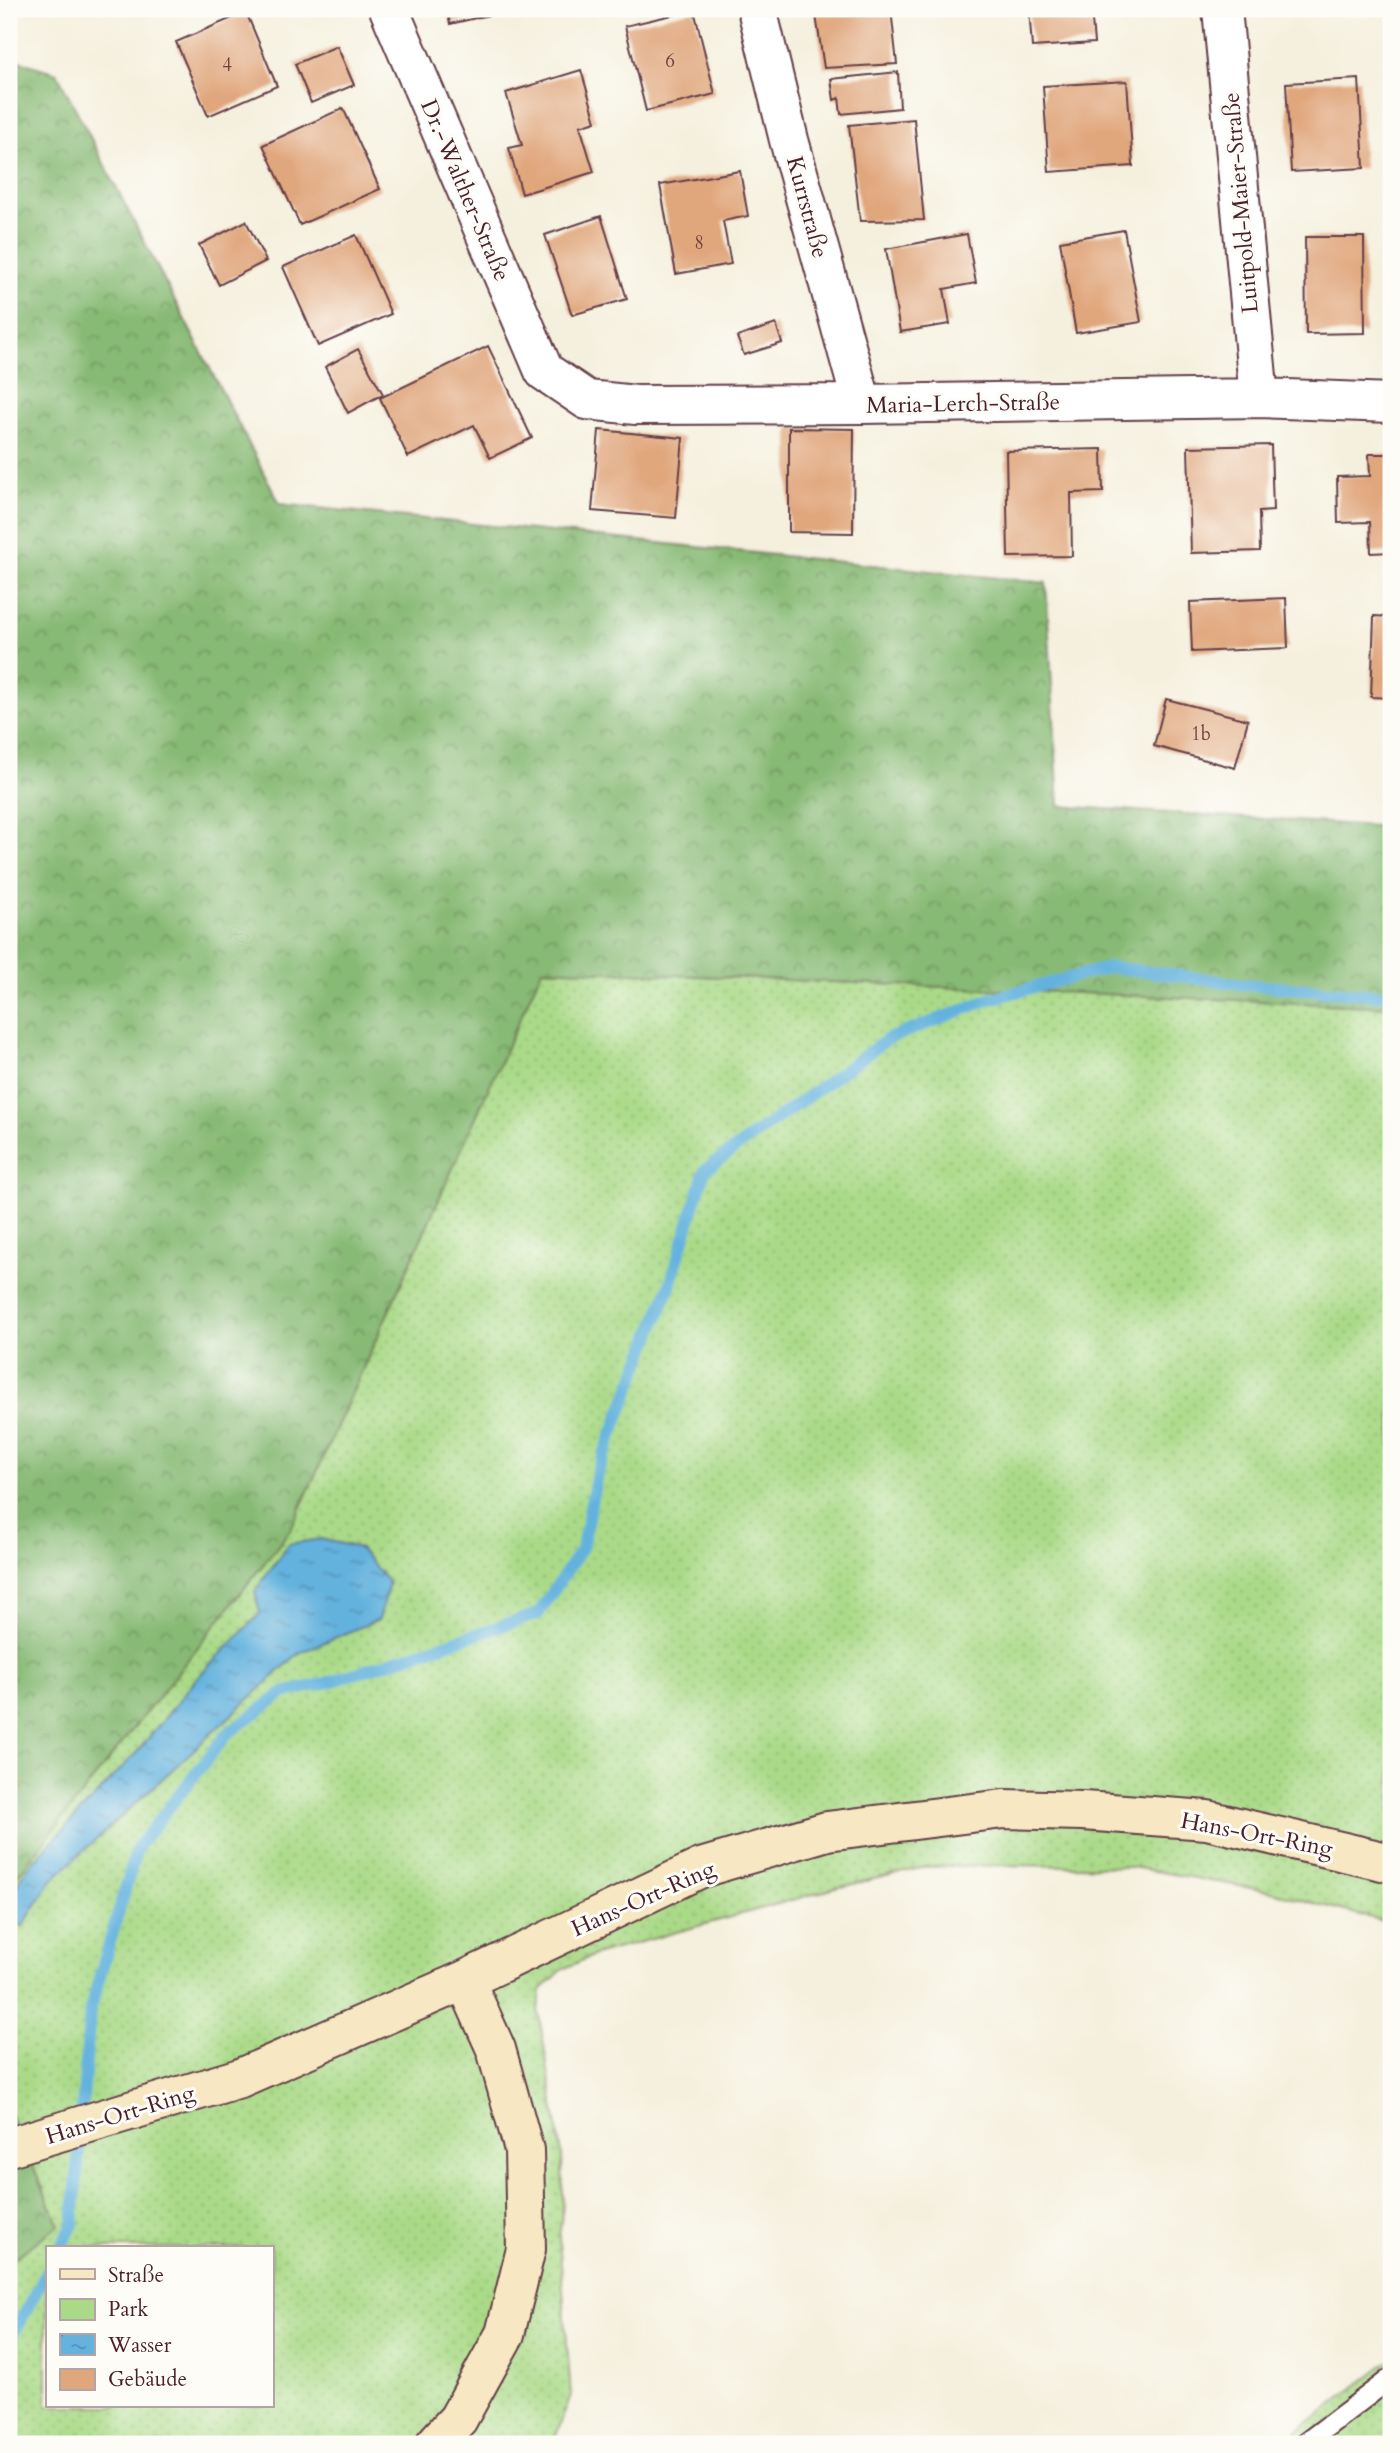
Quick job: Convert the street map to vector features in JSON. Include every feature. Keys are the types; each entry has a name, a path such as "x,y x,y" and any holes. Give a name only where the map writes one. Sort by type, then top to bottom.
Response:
{"main road":[{"name":"Hans-Ort-Ring","path":"9,2147 240,2078 465,1980 701,1868 827,1831 1003,1809 1083,1811 1208,1820 1391,1863"},
{"path":"435,2444 458,2419 505,2334 526,2249 524,2150 496,2049 465,1980"}],"street":[{"name":"Dr.-Walther-Straße","path":"389,9 544,371"},
{"name":"Kurrstraße","path":"757,9 789,140 862,404"},
{"name":"Luitpold-Maier-Straße","path":"1222,9 1259,398"},
{"name":"Maria-Lerch-Straße","path":"544,371 587,400 636,405 1259,398 1391,403"}],"lane":[{"path":"1304,2444 1391,2378"}],"green space":[{"path":"9,58 57,73 280,504 1046,583 1059,806 1391,827 1391,1007 542,969 291,1529 9,1886"},
{"path":"542,969 1391,1007 1391,1923 1268,1891 1132,1867 925,1867 828,1890 594,1955 563,1969 541,1990 538,2010 562,2155 563,2204 559,2238 571,2395 553,2444 9,2444 9,2262 59,2225 9,2112 9,1886 291,1529"},
{"path":"9,2112 59,2225 9,2262"},
{"path":"1391,2359 1391,2444 1281,2444"}],"water":[{"path":"321,1539 359,1548 389,1583 379,1619 299,1653 51,1881 23,1926 9,1925 10,1896 28,1867 139,1750 196,1679 260,1614 255,1591 289,1544"}],"building":[{"path":"447,9 511,9 511,10 450,24"},
{"path":"815,9 891,9 897,64 824,68"},
{"path":"1029,9 1091,9 1094,43 1032,47"},
{"path":"694,10 715,94 646,111 625,26"},
{"path":"246,12 277,86 208,116 176,42"},
{"path":"337,46 354,85 311,103 295,64"},
{"path":"581,70 596,121 580,126 594,172 522,194 509,148 522,145 506,93"},
{"path":"898,72 900,108 841,114 839,98 834,100 831,79"},
{"path":"1359,79 1364,168 1291,172 1286,83"},
{"path":"1127,81 1133,166 1049,172 1043,86"},
{"path":"343,108 380,189 300,225 263,145"},
{"path":"914,119 924,220 860,221 849,125"},
{"path":"740,171 748,216 723,221 731,264 676,274 660,185"},
{"path":"601,216 627,299 572,315 545,235"},
{"path":"246,221 266,261 219,285 199,245"},
{"path":"1124,230 1141,322 1076,333 1060,241"},
{"path":"967,234 976,283 944,289 950,324 900,332 886,249"},
{"path":"356,235 391,314 318,346 283,267"},
{"path":"1305,237 1364,237 1365,333 1306,334"},
{"path":"776,324 782,343 744,355 737,337"},
{"path":"488,346 532,438 490,458 474,425 408,457 380,398"},
{"path":"358,349 383,394 348,413 325,367"},
{"path":"789,428 854,429 853,533 789,532"},
{"path":"599,430 683,438 676,518 592,511"},
{"path":"1271,445 1273,511 1259,512 1260,551 1191,553 1188,447"},
{"path":"1102,449 1103,492 1071,493 1072,556 1008,557 1006,451"},
{"path":"1369,454 1391,454 1391,552 1371,553 1370,522 1338,523 1337,477 1370,476"},
{"path":"1286,598 1288,648 1192,652 1190,602"},
{"path":"1374,616 1391,617 1391,698 1371,697"},
{"path":"1166,699 1248,720 1235,768 1154,746"}],"waterway":[{"path":"61,2246 73,2225 90,2010 137,1848 227,1734 283,1693 326,1683 538,1614 582,1548 597,1473 669,1288 705,1170 888,1039 990,999 1111,967 1242,984 1391,996"},
{"path":"9,2342 46,2274"}]}
